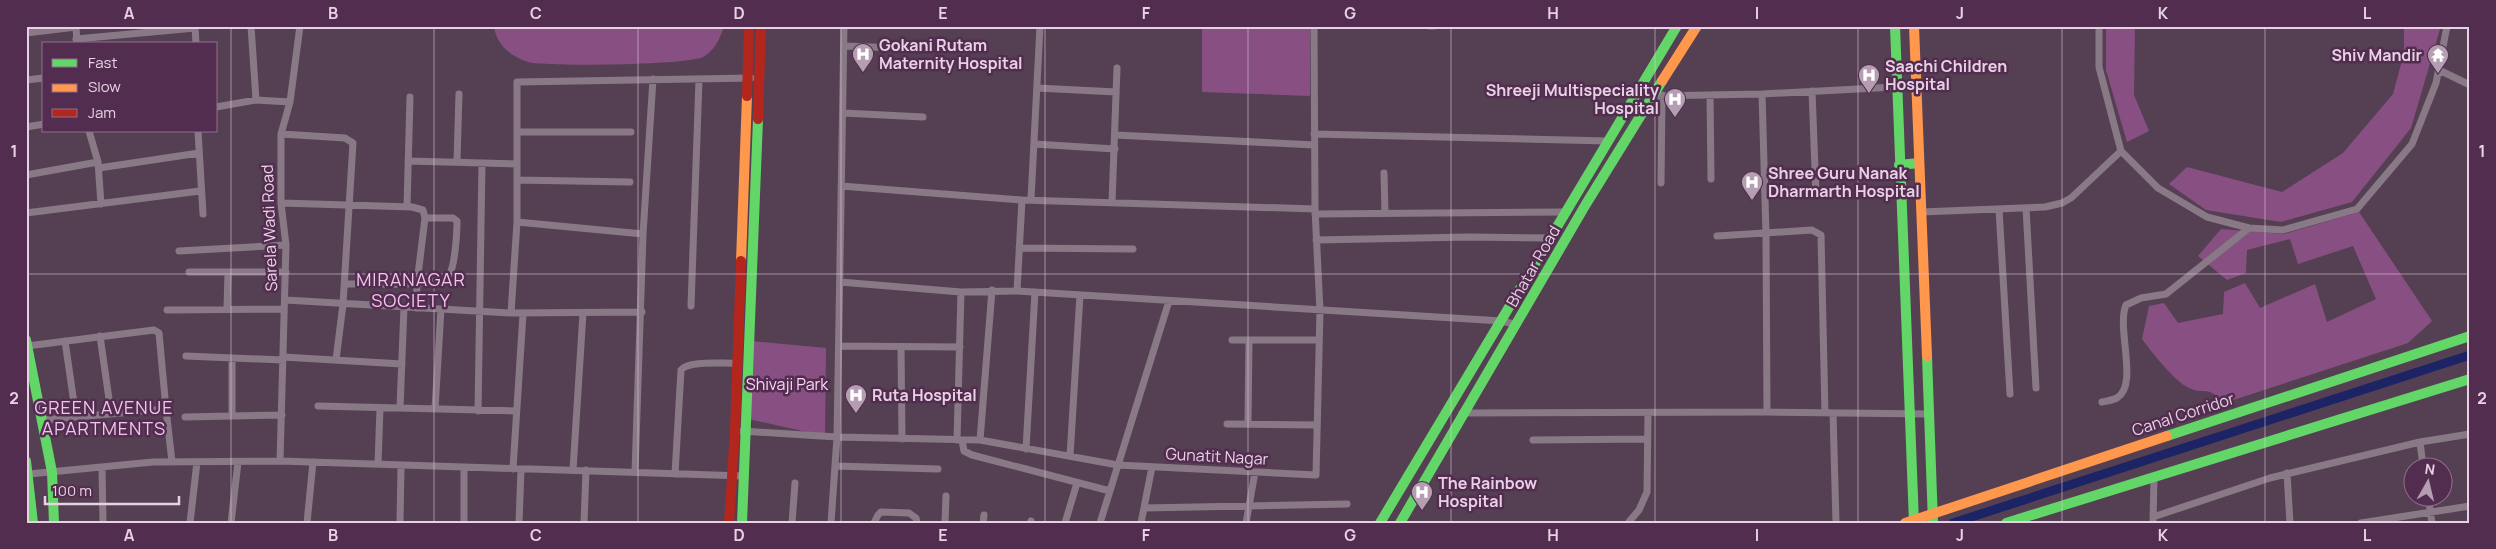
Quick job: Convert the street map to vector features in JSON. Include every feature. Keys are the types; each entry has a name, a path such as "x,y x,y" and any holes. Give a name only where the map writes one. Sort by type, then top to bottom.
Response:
{"street":[{"path":"251,26 256,100"},
{"name":"Sarela Wadi Road","path":"280,461 286,272 286,245 281,203 281,134 290,102 300,26"},
{"path":"729,523 730,476 735,430 749,26"},
{"path":"742,523 761,26"},
{"path":"831,523 837,437 844,26"},
{"path":"1031,199 1040,26"},
{"path":"1227,424 1317,424 1320,311 1315,212 1314,26"},
{"path":"1429,26 1434,26"},
{"path":"1380,523 1568,212 1677,26"},
{"name":"Bhatar Road","path":"1400,523 1462,413 1517,325 1586,204 1658,96 1697,26"},
{"path":"1895,26 1895,87 1909,415 1911,522"},
{"path":"1914,26 1933,518"},
{"path":"2099,26 2099,68 2121,151 2158,188 2207,218 2249,228 2283,230 2357,209 2412,144 2436,83 2447,26"},
{"path":"26,33 76,27 77,41 195,27 196,42"},
{"path":"844,46 927,49"},
{"path":"1112,202 1117,68"},
{"path":"2439,70 2470,85"},
{"path":"26,80 42,78"},
{"path":"511,313 517,222 517,82 759,78"},
{"path":"635,472 642,312 643,234 653,79"},
{"path":"691,306 700,80"},
{"path":"1640,88 1658,96 1762,94 1895,87"},
{"path":"1037,88 1116,92"},
{"path":"1812,91 1816,195"},
{"path":"457,161 459,94"},
{"path":"1762,94 1766,234 1767,412"},
{"path":"1710,95 1712,179"},
{"path":"1658,96 1661,183"},
{"path":"407,207 410,97"},
{"path":"218,107 256,100 290,102"},
{"path":"842,113 923,118"},
{"path":"26,126 42,124"},
{"path":"89,132 98,165 102,204"},
{"path":"198,132 200,191 203,214"},
{"path":"517,132 631,132"},
{"path":"281,134 351,140 350,206 345,284 336,360"},
{"path":"1314,134 1609,141"},
{"path":"1116,135 1314,145"},
{"path":"1034,144 1115,149"},
{"path":"1921,212 2026,208 2053,205 2071,198 2121,151"},
{"path":"26,175 199,152"},
{"path":"408,161 517,164"},
{"path":"478,411 482,163"},
{"path":"1899,165 1919,163"},
{"path":"1384,172 1385,213"},
{"path":"517,180 630,182"},
{"path":"841,186 1022,200 1112,202 1315,212 1568,212"},
{"path":"26,213 200,191"},
{"path":"1018,291 1022,200"},
{"path":"281,203 407,207 422,210 425,218 416,308"},
{"path":"2026,208 2036,388"},
{"path":"1998,209 2010,394"},
{"path":"345,284 442,281 450,274 457,224 456,219 425,218"},
{"path":"517,222 643,234"},
{"path":"2102,402 2118,398 2126,389 2127,380 2122,323 2126,305 2141,298 2166,294 2249,228"},
{"path":"1717,236 1812,230 1821,235 1823,240 1829,413 1836,523"},
{"path":"1316,240 1468,237 1552,238"},
{"path":"179,251 286,245"},
{"path":"1020,248 1133,249"},
{"path":"189,272 286,272"},
{"path":"227,309 228,272"},
{"path":"840,282 961,292 1018,291 1502,321 1517,325"},
{"path":"980,440 992,290"},
{"path":"961,292 960,440 964,451 1110,491"},
{"path":"1026,449 1035,292"},
{"path":"1070,456 1080,295"},
{"path":"285,300 523,314 642,312"},
{"path":"1100,523 1169,300"},
{"path":"400,408 404,307"},
{"path":"167,310 284,309"},
{"path":"435,409 441,309"},
{"path":"572,470 583,312"},
{"path":"513,469 523,314"},
{"path":"54,523 52,472 27,343 65,341 154,330 159,333 172,462"},
{"path":"100,336 111,413"},
{"name":"Canal Corridor","path":"1911,522 1933,518 2470,336"},
{"path":"1232,340 1319,340"},
{"path":"1248,424 1249,340"},
{"path":"65,341 76,417"},
{"path":"839,346 960,347"},
{"path":"901,347 902,438"},
{"path":"186,356 283,358 402,364"},
{"path":"232,358 232,416"},
{"path":"675,474 681,370 691,364 737,363"},
{"path":"2006,523 2470,379"},
{"path":"318,406 516,411"},
{"path":"378,464 380,408"},
{"path":"42,420 166,409"},
{"path":"1462,413 1648,414 1767,412 1929,414"},
{"path":"1628,523 1639,510 1647,492 1648,414"},
{"path":"186,417 282,415"},
{"name":"Gunatit Nagar","path":"735,430 837,437 980,440 1118,465 1316,475 1317,424"},
{"path":"2154,477 2153,520 2287,473 2420,442 2470,434"},
{"path":"1534,440 1648,439"},
{"path":"2420,442 2422,456"},
{"path":"26,461 29,474 33,523"},
{"path":"29,474 172,462 280,461 744,476"},
{"path":"190,523 196,462"},
{"path":"231,523 238,462"},
{"path":"307,523 313,462"},
{"path":"400,523 401,466"},
{"path":"835,466 938,469"},
{"path":"102,467 103,523"},
{"path":"1141,523 1152,467"},
{"path":"464,468 464,523"},
{"path":"519,523 521,469"},
{"path":"584,523 586,470"},
{"path":"1246,523 1255,472"},
{"path":"2287,473 2290,523"},
{"path":"792,523 795,483"},
{"path":"1065,523 1077,483"},
{"path":"945,523 946,496"},
{"path":"1144,508 1249,504 1348,504"},
{"path":"2429,506 2432,523"},
{"path":"2361,523 2386,521 2470,506"},
{"path":"874,523 878,514 882,512 908,513 916,518 917,523"}],"green space":[{"path":"494,26 724,26 716,44 703,57 672,62 588,65 541,64 522,60 505,49 495,33"},
{"path":"1202,26 1310,26 1310,96 1202,92"},
{"path":"2106,26 2135,26 2134,95 2149,131 2127,142 2106,70"},
{"path":"2404,26 2440,26 2440,29 2411,128 2352,202 2281,222 2206,210 2169,184 2187,167 2282,192 2343,153 2393,94 2404,53"},
{"path":"2359,212 2432,321 2408,343 2224,403 2210,392 2195,390 2183,385 2164,366 2142,339 2149,306 2164,303 2178,323 2223,314 2224,292 2245,283 2260,308 2315,284 2327,322 2376,299 2353,246 2298,264 2290,239 2247,250 2246,273 2227,280 2198,256 2221,229 2284,234"},
{"name":"Shivaji Park","path":"750,341 826,348 825,436 748,419"}],"waterway":[{"path":"1953,523 2470,355"}],"traffic: fast":[{"path":"1380,523 1677,26"},
{"path":"1895,26 1914,523"},
{"path":"1400,523 1586,204 1662,81"},
{"path":"742,523 758,119"},
{"path":"1899,165 1919,163"},
{"path":"2167,436 2470,336"},
{"path":"26,340 52,472 54,523"},
{"path":"1927,356 1933,523"},
{"path":"2006,523 2470,379"},
{"path":"26,461 33,523"}],"traffic: slow":[{"path":"1662,81 1697,26"},
{"path":"1914,26 1927,356"},
{"path":"741,261 747,96"},
{"path":"1905,523 2167,436"}],"traffic: jam":[{"path":"747,96 749,26"},
{"path":"758,119 761,26"},
{"path":"729,523 735,430 741,261"}],"place":[{"name":"Gokani Rutam Maternity Hospital","path":"863,73"},
{"name":"Shiv Mandir","path":"2438,74"},
{"name":"Saachi Children Hospital","path":"1869,94"},
{"name":"Shreeji Multispeciality Hospital","path":"1675,118"},
{"name":"Shree Guru Nanak Dharmarth Hospital","path":"1752,201"},
{"name":"Ruta Hospital","path":"856,414"},
{"name":"The Rainbow Hospital","path":"1422,511"}],"district":[{"name":"MIRANAGAR SOCIETY","path":"411,289"},
{"name":"GREEN AVENUE APARTMENTS","path":"104,417"}]}
